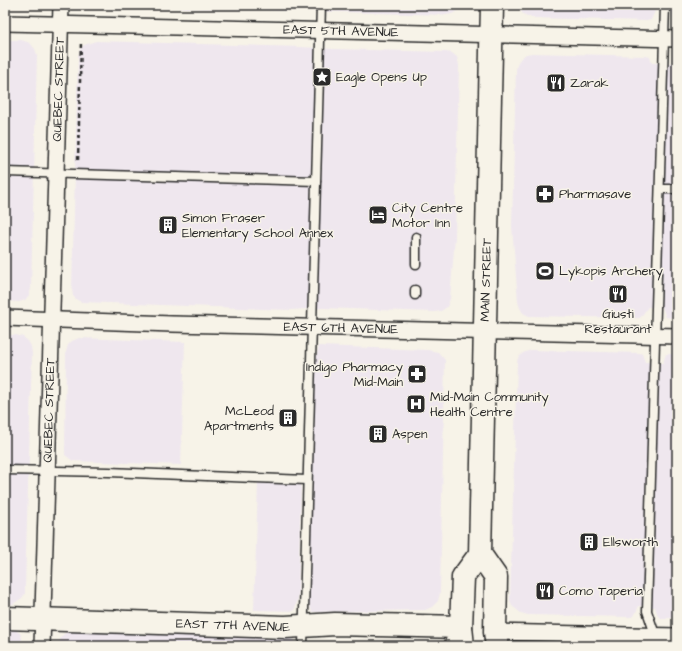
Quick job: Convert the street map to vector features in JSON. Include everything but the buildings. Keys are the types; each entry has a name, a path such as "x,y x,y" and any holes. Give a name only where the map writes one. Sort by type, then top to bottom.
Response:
{"main road":[{"name":"MAIN STREET","path":"480,554 492,5"},
{"path":"470,646 460,640 463,577 480,554 496,577 495,641"},
{"name":"EAST 7TH AVENUE","path":"5,618 277,627 303,636 356,624 460,640"}],"street":[{"name":"QUEBEC STREET","path":"42,646 61,5"},
{"name":"EAST 5TH AVENUE","path":"5,23 320,32 670,39"},
{"name":"EAST 6TH AVENUE","path":"5,318 172,324 677,336"},
{"path":"495,641 657,641 677,636"}],"lane":[{"path":"303,636 321,5"},
{"path":"657,641 647,611 660,189 670,39 665,5"},
{"path":"5,172 316,181"},
{"path":"660,189 677,189"},
{"path":"416,237 416,264"},
{"path":"5,470 307,480"}],"path":[{"name":"QUEBEC STREET","path":"57,174 78,164 81,39"}],"shaded area":[{"path":"90,5 461,5 457,11 446,15"},
{"path":"518,5 677,5 677,21 673,17 672,11 655,11 651,20 647,21 532,18 523,14"},
{"path":"5,40 21,40 30,43 35,49 37,55 31,289 25,300 19,302 5,301"},
{"path":"96,41 452,53 457,57 459,65 455,237 450,299 447,307 441,311 434,312 323,308 291,310 82,302 77,300 73,296 72,289 78,56 80,49 84,45"},
{"path":"526,54 646,56 650,57 652,63 671,63 677,57 677,319 666,317 662,307 648,307 640,318 529,316 523,313 520,308 518,302 512,226 516,69 521,58"},
{"path":"5,335 16,335 23,337 31,346 32,354 25,594 13,604 5,605"},
{"path":"79,338 185,342 181,465 73,461 65,455 66,352 68,345 72,341"},
{"path":"319,346 428,350 438,352 445,360 440,593 438,601 432,607 425,610 312,612 307,597 316,357"},
{"path":"531,350 640,353 642,354 645,362 663,363 666,354 677,354 677,618 661,618 658,616 655,607 639,606 634,616 631,617 528,615 521,613 512,606 510,600 517,362 518,358 523,353"},
{"path":"258,481 301,483 298,599 294,611 254,610"},
{"path":"5,629 15,630 20,633 23,646 5,646"},
{"path":"79,629 289,638 293,640 296,646 58,646 61,637 65,633"}],"place":[{"name":"Eagle Opens Up","path":"322,77"},
{"name":"Zarak","path":"556,83"},
{"name":"Pharmasave","path":"545,194"},
{"name":"City Centre Motor Inn","path":"378,215"},
{"name":"Simon Fraser Elementary School Annex","path":"168,225"},
{"name":"Lykopis Archery","path":"545,271"},
{"name":"Giusti Restaurant","path":"618,294"},
{"name":"Indigo Pharmacy Mid-Main","path":"417,374"},
{"name":"Mid-Main Community Health Centre","path":"416,404"},
{"name":"McLeod Apartments","path":"288,418"},
{"name":"Aspen","path":"378,434"},
{"name":"Ellsworth","path":"589,542"},
{"name":"Como Taperia","path":"545,591"}]}
